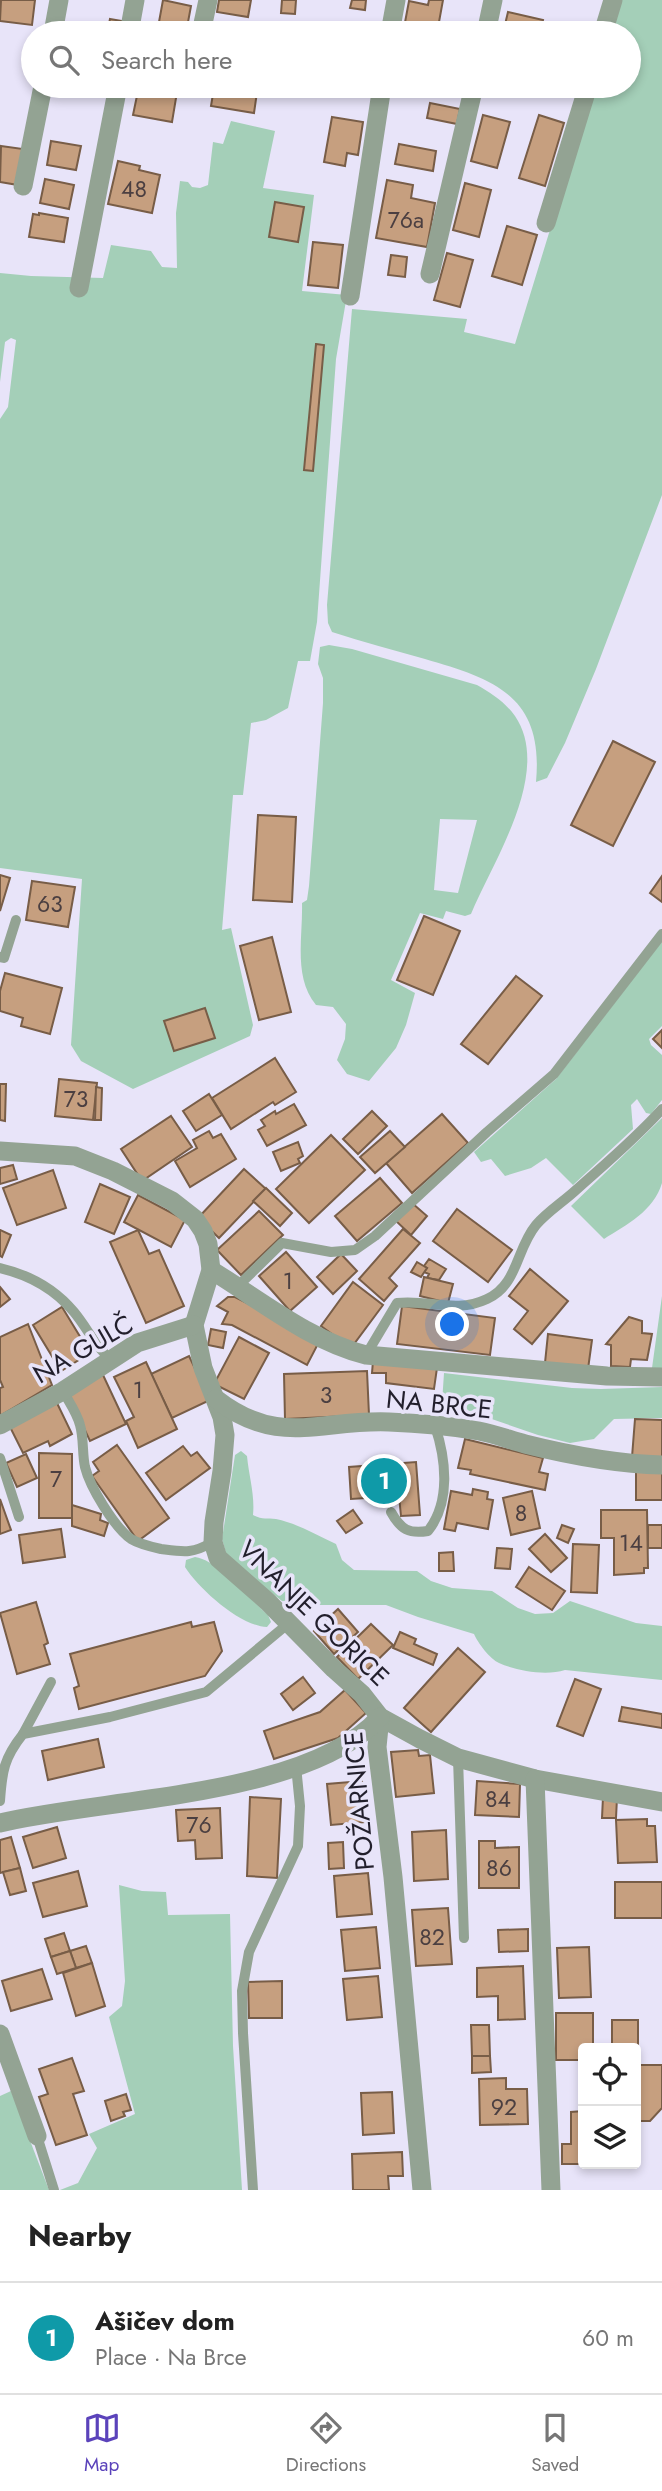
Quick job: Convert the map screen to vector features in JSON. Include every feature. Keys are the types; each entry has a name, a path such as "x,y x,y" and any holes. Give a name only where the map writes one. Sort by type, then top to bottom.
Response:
{"street":[{"path":"55,21 59,0"},
{"path":"131,21 135,0"},
{"path":"204,21 208,0"},
{"path":"392,21 396,0"},
{"path":"489,21 493,0"},
{"path":"607,21 613,0"},
{"path":"23,186 41,98"},
{"path":"79,288 116,98"},
{"path":"350,296 380,98"},
{"path":"430,274 471,98"},
{"path":"546,223 583,98"},
{"name":"VNANJE GORICE","path":"0,1151 75,1156 114,1171 172,1201 195,1220 203,1231 208,1244 211,1270 194,1325 203,1368 222,1417 225,1435 212,1542 218,1558 368,1700 380,1717 458,1758 535,1779 662,1802"},
{"path":"211,1270 291,1321 346,1350 366,1355 607,1376 662,1377"},
{"name":"NA GULČ","path":"0,1425 63,1391 137,1343 194,1325"},
{"name":"NA BRCE","path":"215,1398 232,1412 280,1429 387,1422 435,1426 481,1432 527,1445 635,1464 662,1465"},
{"name":"POŽARNICE","path":"0,1813 252,1781 331,1752 368,1729 380,1717"},
{"name":"POŽARNICE","path":"380,1717 377,1747 393,1877 422,2190"},
{"path":"535,1779 551,2190"},
{"path":"0,2034 37,2136"}],"lane":[{"path":"0,957 4,958 16,920"},
{"path":"237,1286 282,1243 331,1252 355,1250 375,1236 467,1149 554,1074 662,934"},
{"path":"366,1355 397,1303 458,1308 488,1299 505,1286 516,1269 521,1250 536,1226 662,1110"},
{"path":"0,1268 22,1273 47,1286 74,1312 99,1349 111,1360"},
{"path":"63,1391 79,1422 84,1440 84,1464 90,1484 107,1511 131,1539 153,1547 183,1552 197,1551 212,1542"},
{"path":"391,1512 399,1526 412,1533 428,1531 436,1521 443,1506 443,1452 435,1426"},
{"path":"0,1458 19,1517"},
{"path":"23,1734 110,1717 206,1692 289,1623"},
{"path":"0,1813 2,1775 8,1754 23,1734 51,1682"},
{"path":"458,1758 464,1938"},
{"path":"253,2190 242,1992 249,1952 298,1846 300,1806 296,1765"},
{"path":"37,2136 54,2190"}],"green space":[{"path":"620,0 662,0 662,495 565,743 547,778 536,782 536,753 532,729 523,711 509,696 493,684 450,666 332,632 328,623 327,605 352,309 467,319 464,332 515,344 590,98 641,98 641,21 614,21"},
{"path":"231,121 275,131 263,188 314,195 302,291 347,295 336,359 317,622 310,661 298,661 288,708 266,720 251,723 243,795 233,795 222,930 231,928 253,1025 250,1036 133,1089 81,1061 71,1045 82,879 0,868 0,419 8,407 16,340 11,338 5,342 0,382 0,273 103,278 111,245 151,251 162,267 177,268 176,213 180,181 188,182 192,187 208,185 213,142 223,144"},
{"path":"329,645 352,649 477,685 498,698 511,711 525,738 527,763 524,789 505,843 471,914 465,916 446,911 443,919 420,913 391,980 415,993 406,1025 396,1048 369,1081 347,1074 337,1060 345,1039 346,1024 333,1007 316,1005 304,982 302,969 302,903 307,900 309,886 323,703 323,678 318,664 320,647","holes":["440,819 477,820 458,893 434,890"]},
{"path":"662,941 662,1026 649,1039 651,1045 662,1055 662,1100 651,1114 646,1113 637,1099 631,1105 633,1129 573,1185 546,1158 531,1168 505,1176 491,1159 481,1162 474,1152 556,1079"},
{"path":"662,1118 662,1183 658,1193 653,1202 630,1223 604,1239 571,1206"},
{"path":"662,1296 662,1368 652,1368"},
{"path":"444,1373 572,1388 662,1387 662,1418 614,1419 594,1439 570,1443 480,1415 452,1410 442,1403"},
{"path":"241,1451 247,1456 253,1493 253,1515 291,1523 336,1544 342,1560 354,1570 417,1571 431,1581 452,1588 492,1591 518,1608 535,1614 553,1613 570,1601 636,1623 662,1626 662,1680 565,1670 541,1673 523,1670 496,1661 474,1634 386,1605 312,1605 282,1601 246,1573 226,1553 222,1539 235,1455"},
{"path":"195,1557 214,1565 243,1590 268,1615 271,1622 267,1627 256,1625 233,1613 200,1586 185,1567 186,1560"},
{"path":"119,1885 142,1891 166,1892 168,1915 230,1914 233,2046 242,2190 60,2190 78,2183 97,2148 89,2134 135,2114 109,2017 122,2006 125,1981"},
{"path":"11,2091 49,2190 0,2190 0,2096"}],"building":[{"path":"1,0 35,0 32,21 21,21 21,24 0,21"},
{"path":"163,0 191,6 188,21 159,21"},
{"path":"219,0 251,0 248,17 217,12"},
{"path":"282,0 296,0 295,14 281,13"},
{"path":"352,0 366,0 365,10 350,8"},
{"path":"429,0 443,0 439,21 405,21 409,1 428,5"},
{"path":"508,12 543,20 543,21 506,21"},
{"path":"137,98 176,98 172,122 133,115"},
{"path":"212,98 256,98 254,113 211,106"},
{"path":"430,103 460,109 457,124 427,118"},
{"path":"483,115 510,122 497,168 471,161"},
{"path":"539,115 564,123 545,186 519,178"},
{"path":"332,117 363,122 358,155 347,153 345,166 324,162"},
{"path":"51,141 81,146 76,170 47,165"},
{"path":"399,144 436,151 433,171 395,164"},
{"path":"1,146 23,149 18,185 0,182"},
{"path":"118,161 140,166 139,170 160,175 152,213 108,204"},
{"path":"45,179 74,185 69,209 40,203"},
{"path":"387,180 413,185 411,198 435,203 427,247 376,238"},
{"path":"465,183 491,190 479,237 453,230"},
{"path":"275,202 304,207 298,242 269,237"},
{"path":"33,214 68,218 64,242 29,237"},
{"path":"507,226 537,235 522,285 492,276"},
{"path":"313,242 343,245 338,288 308,285"},
{"path":"447,253 473,260 460,307 434,300"},
{"path":"391,255 407,257 405,277 388,275"},
{"path":"316,344 324,345 313,471 304,470"},
{"path":"613,741 655,762 613,846 571,825"},
{"path":"258,815 296,817 292,902 253,900"},
{"path":"0,875 10,878 0,911"},
{"path":"662,876 662,902 650,893"},
{"path":"32,881 75,887 68,927 26,920"},
{"path":"424,916 460,931 433,995 397,980"},
{"path":"272,937 291,1012 259,1020 240,946"},
{"path":"5,973 62,988 50,1034 21,1026 23,1018 0,1011 0,991"},
{"path":"516,976 542,996 488,1064 461,1044"},
{"path":"205,1008 215,1038 174,1051 164,1021"},
{"path":"662,1030 662,1048 653,1039"},
{"path":"275,1058 296,1092 275,1105 273,1102 231,1129 212,1098"},
{"path":"59,1079 97,1083 93,1120 55,1116"},
{"path":"0,1084 6,1084 5,1121 0,1120"},
{"path":"96,1087 102,1088 101,1120 95,1120"},
{"path":"209,1094 222,1115 196,1131 183,1111"},
{"path":"294,1104 306,1125 267,1146 258,1130 265,1126 261,1120"},
{"path":"372,1111 387,1126 358,1154 343,1139"},
{"path":"442,1114 468,1143 412,1193 386,1163"},
{"path":"171,1116 192,1147 142,1181 121,1149"},
{"path":"209,1131 213,1138 221,1134 236,1159 190,1187 175,1161 197,1148 193,1140"},
{"path":"390,1131 405,1147 375,1173 360,1157"},
{"path":"331,1135 365,1170 309,1223 276,1189"},
{"path":"298,1142 303,1156 298,1159 300,1163 281,1171 273,1152"},
{"path":"13,1165 17,1179 0,1184 0,1168"},
{"path":"244,1169 266,1189 219,1238 198,1218"},
{"path":"53,1170 66,1208 17,1225 3,1188"},
{"path":"380,1178 402,1203 357,1241 335,1216"},
{"path":"100,1184 130,1197 114,1234 85,1222"},
{"path":"266,1188 292,1213 280,1226 253,1201"},
{"path":"138,1195 185,1220 171,1247 124,1222"},
{"path":"412,1203 427,1216 411,1235 396,1221"},
{"path":"457,1209 512,1250 488,1282 433,1241"},
{"path":"259,1211 283,1235 241,1275 217,1250"},
{"path":"403,1229 420,1243 389,1278 397,1286 384,1301 359,1279"},
{"path":"0,1230 11,1235 2,1257 0,1256"},
{"path":"138,1230 149,1254 159,1250 184,1306 146,1323 110,1242"},
{"path":"286,1252 317,1287 290,1311 259,1276"},
{"path":"341,1254 357,1271 333,1294 317,1277"},
{"path":"429,1259 446,1269 439,1280 427,1278 429,1274 424,1272 427,1268 424,1266"},
{"path":"417,1262 427,1268 421,1277 411,1272"},
{"path":"530,1269 568,1301 532,1344 514,1329 528,1311 509,1296"},
{"path":"424,1277 453,1284 448,1303 420,1296"},
{"path":"353,1282 383,1305 351,1348 321,1326"},
{"path":"0,1287 10,1299 0,1307"},
{"path":"228,1297 235,1297 320,1340 307,1365 232,1325 222,1324 228,1312 217,1306"},
{"path":"402,1306 495,1318 490,1355 397,1344"},
{"path":"62,1307 90,1353 61,1371 33,1325"},
{"path":"629,1317 642,1321 642,1333 652,1334 647,1360 631,1359 630,1367 611,1366 611,1345 606,1344"},
{"path":"28,1324 52,1385 0,1416 0,1388 3,1387 0,1380 0,1337"},
{"path":"211,1329 226,1332 223,1348 208,1345"},
{"path":"548,1334 592,1340 588,1369 545,1363"},
{"path":"239,1337 269,1353 244,1399 214,1384"},
{"path":"189,1356 210,1400 172,1418 151,1374"},
{"path":"373,1361 437,1368 434,1389 386,1383 386,1373 372,1373"},
{"path":"146,1362 177,1429 138,1448 126,1421 134,1417 114,1377"},
{"path":"367,1371 369,1415 285,1419 284,1374"},
{"path":"103,1375 126,1424 90,1441 67,1392"},
{"path":"56,1401 72,1434 50,1446 48,1441 23,1453 9,1425"},
{"path":"635,1419 662,1420 662,1459 632,1457"},
{"path":"465,1439 543,1458 539,1472 548,1474 545,1490 470,1474 471,1470 458,1468"},
{"path":"117,1445 169,1518 138,1541 92,1476 99,1471 93,1462"},
{"path":"183,1446 191,1456 197,1452 210,1468 166,1500 146,1473"},
{"path":"39,1453 72,1454 72,1518 39,1518"},
{"path":"26,1454 37,1478 17,1487 6,1463"},
{"path":"416,1462 420,1515 401,1516 399,1496 351,1499 349,1467"},
{"path":"636,1472 662,1472 662,1500 636,1500"},
{"path":"473,1489 488,1492 487,1499 493,1500 488,1529 457,1523 455,1531 444,1529 451,1491 472,1495"},
{"path":"532,1491 540,1528 511,1535 503,1498"},
{"path":"0,1499 11,1530 0,1534"},
{"path":"72,1505 101,1514 100,1520 108,1523 104,1536 72,1526"},
{"path":"353,1510 362,1523 346,1533 337,1521"},
{"path":"601,1510 647,1510 648,1568 644,1568 644,1573 614,1575 614,1538 601,1538"},
{"path":"562,1525 574,1529 568,1543 557,1538"},
{"path":"648,1525 662,1525 662,1548 648,1548"},
{"path":"61,1529 65,1557 23,1563 19,1535"},
{"path":"545,1534 567,1558 551,1572 529,1549"},
{"path":"573,1544 599,1545 597,1593 571,1592"},
{"path":"497,1548 512,1549 510,1569 495,1568"},
{"path":"453,1552 454,1571 439,1571 439,1553"},
{"path":"529,1567 565,1591 552,1610 516,1587"},
{"path":"36,1602 48,1643 44,1645 50,1664 17,1674 0,1613"},
{"path":"338,1609 358,1632 334,1654 314,1631"},
{"path":"191,1622 192,1627 214,1622 222,1651 205,1676 79,1709 74,1688 79,1686 70,1654"},
{"path":"371,1624 393,1645 358,1679 337,1657"},
{"path":"400,1632 416,1639 414,1644 437,1654 433,1665 393,1648"},
{"path":"458,1648 485,1672 431,1732 404,1708"},
{"path":"303,1677 315,1693 293,1710 281,1694"},
{"path":"575,1679 601,1689 583,1736 557,1726"},
{"path":"345,1690 366,1713 338,1738 274,1759 264,1731 320,1712"},
{"path":"622,1707 662,1714 662,1728 619,1721"},
{"path":"98,1739 104,1767 48,1780 42,1751"},
{"path":"418,1750 419,1756 430,1755 434,1793 396,1797 391,1752"},
{"path":"362,1781 365,1822 331,1825 327,1784"},
{"path":"477,1781 520,1784 519,1817 475,1815"},
{"path":"250,1797 281,1799 277,1878 247,1876"},
{"path":"603,1797 617,1798 616,1818 602,1818"},
{"path":"220,1808 222,1858 196,1859 195,1840 178,1841 176,1810"},
{"path":"647,1819 647,1826 655,1826 657,1862 618,1863 616,1820"},
{"path":"57,1827 66,1858 33,1868 23,1837"},
{"path":"446,1830 448,1879 414,1881 412,1832"},
{"path":"11,1837 20,1868 0,1873 0,1840"},
{"path":"479,1841 495,1841 495,1848 519,1847 519,1888 479,1888"},
{"path":"343,1842 344,1868 329,1869 328,1843"},
{"path":"20,1868 26,1891 10,1895 3,1872"},
{"path":"78,1871 87,1906 43,1917 33,1883"},
{"path":"368,1873 372,1914 337,1917 334,1876"},
{"path":"615,1882 662,1882 662,1918 615,1918"},
{"path":"448,1908 452,1964 416,1966 412,1910"},
{"path":"376,1927 380,1968 345,1971 341,1930"},
{"path":"528,1929 528,1951 499,1952 498,1930"},
{"path":"64,1933 70,1951 51,1957 45,1939"},
{"path":"86,1946 92,1963 76,1968 70,1951"},
{"path":"589,1947 591,1997 559,1998 557,1948"},
{"path":"70,1951 76,1968 57,1974 51,1957"},
{"path":"92,1963 105,2006 76,2016 63,1973"},
{"path":"523,1966 525,2019 498,2020 498,1996 477,1997 477,1968"},
{"path":"42,1969 52,1999 11,2011 2,1981"},
{"path":"378,1976 382,2017 347,2020 343,1979"},
{"path":"282,1981 282,2018 249,2018 248,1982"},
{"path":"556,2013 593,2013 593,2043 578,2043 578,2060 556,2060"},
{"path":"612,2020 638,2020 638,2043 612,2043"},
{"path":"471,2025 489,2025 490,2056 472,2056"},
{"path":"472,2056 490,2056 491,2072 472,2073"},
{"path":"72,2058 84,2091 73,2094 87,2135 56,2145 39,2097 48,2094 39,2069"},
{"path":"641,2065 662,2065 662,2108 650,2121 641,2121"},
{"path":"506,2078 506,2089 527,2089 528,2124 480,2125 479,2079"},
{"path":"392,2092 394,2133 363,2135 361,2093"},
{"path":"126,2094 131,2110 123,2112 125,2116 111,2121 105,2101"},
{"path":"578,2111 578,2164 562,2164 562,2144 571,2144 571,2112"},
{"path":"402,2152 403,2176 388,2176 389,2190 353,2190 352,2154"}],"place":[{"name":"Ašičev dom","path":"384,1481"}]}
